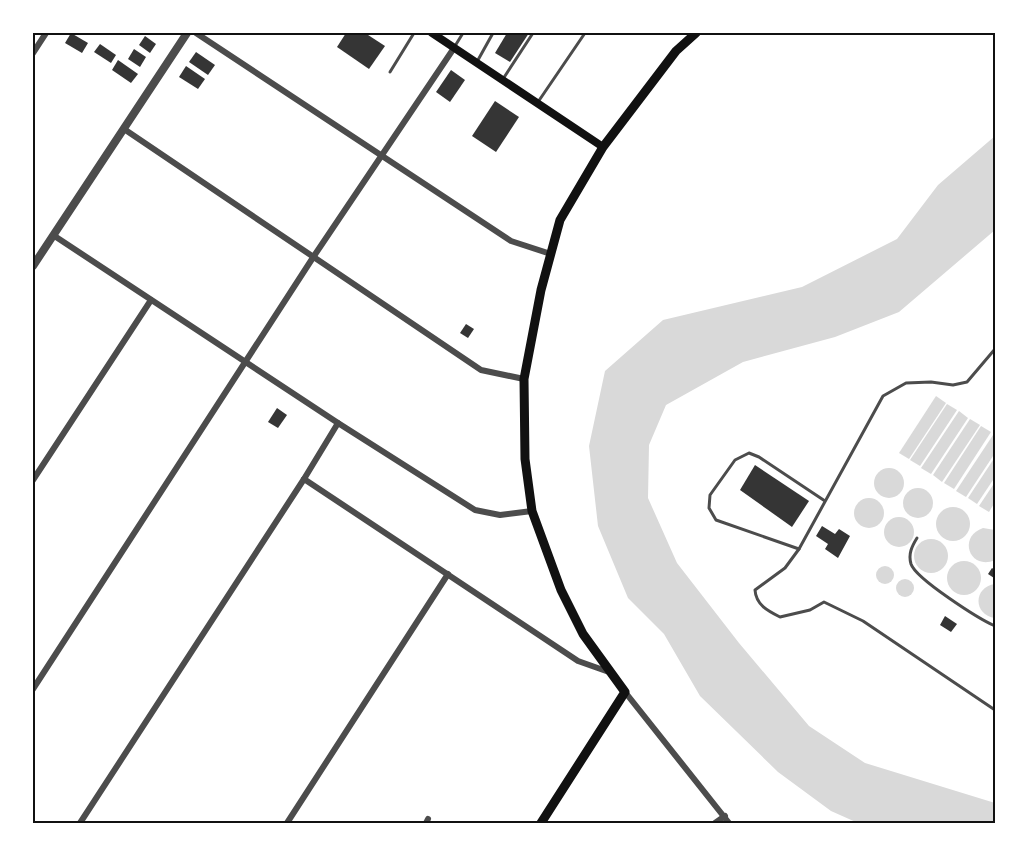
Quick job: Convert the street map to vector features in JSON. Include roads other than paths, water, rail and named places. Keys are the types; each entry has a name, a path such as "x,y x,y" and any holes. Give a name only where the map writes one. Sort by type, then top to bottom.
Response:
{"main road":[{"path":"432,33 603,147"},
{"path":"541,823 626,692 583,634 561,590 532,512 525,459 524,380 541,290 560,220 603,147 676,51 696,33"}],"street":[{"path":"33,53 46,33"},
{"path":"33,266 187,33"},
{"path":"196,33 511,241 550,254"},
{"path":"33,689 314,256 454,48"},
{"path":"124,129 481,370 524,380"},
{"path":"53,235 245,363 475,510 500,515 532,512"},
{"path":"33,480 151,300"},
{"path":"80,823 338,423"},
{"path":"304,479 578,661 610,672"},
{"path":"287,823 448,574"},
{"path":"626,692 729,823"},
{"path":"715,823 725,816"}],"lane":[{"path":"390,72 414,33"},
{"path":"454,48 463,33"},
{"path":"476,62 493,33"},
{"path":"503,80 533,33"},
{"path":"537,103 585,33"},
{"path":"995,350 967,382 953,385 931,382 906,383 884,396 799,549 785,568 755,590 756,597 764,609 780,617 810,610 824,602 863,621 995,710"},
{"path":"799,549 716,520 709,508 710,495 735,460 749,453 759,457 825,501"},
{"path":"917,537 909,555 913,570 929,584 995,626"}]}
